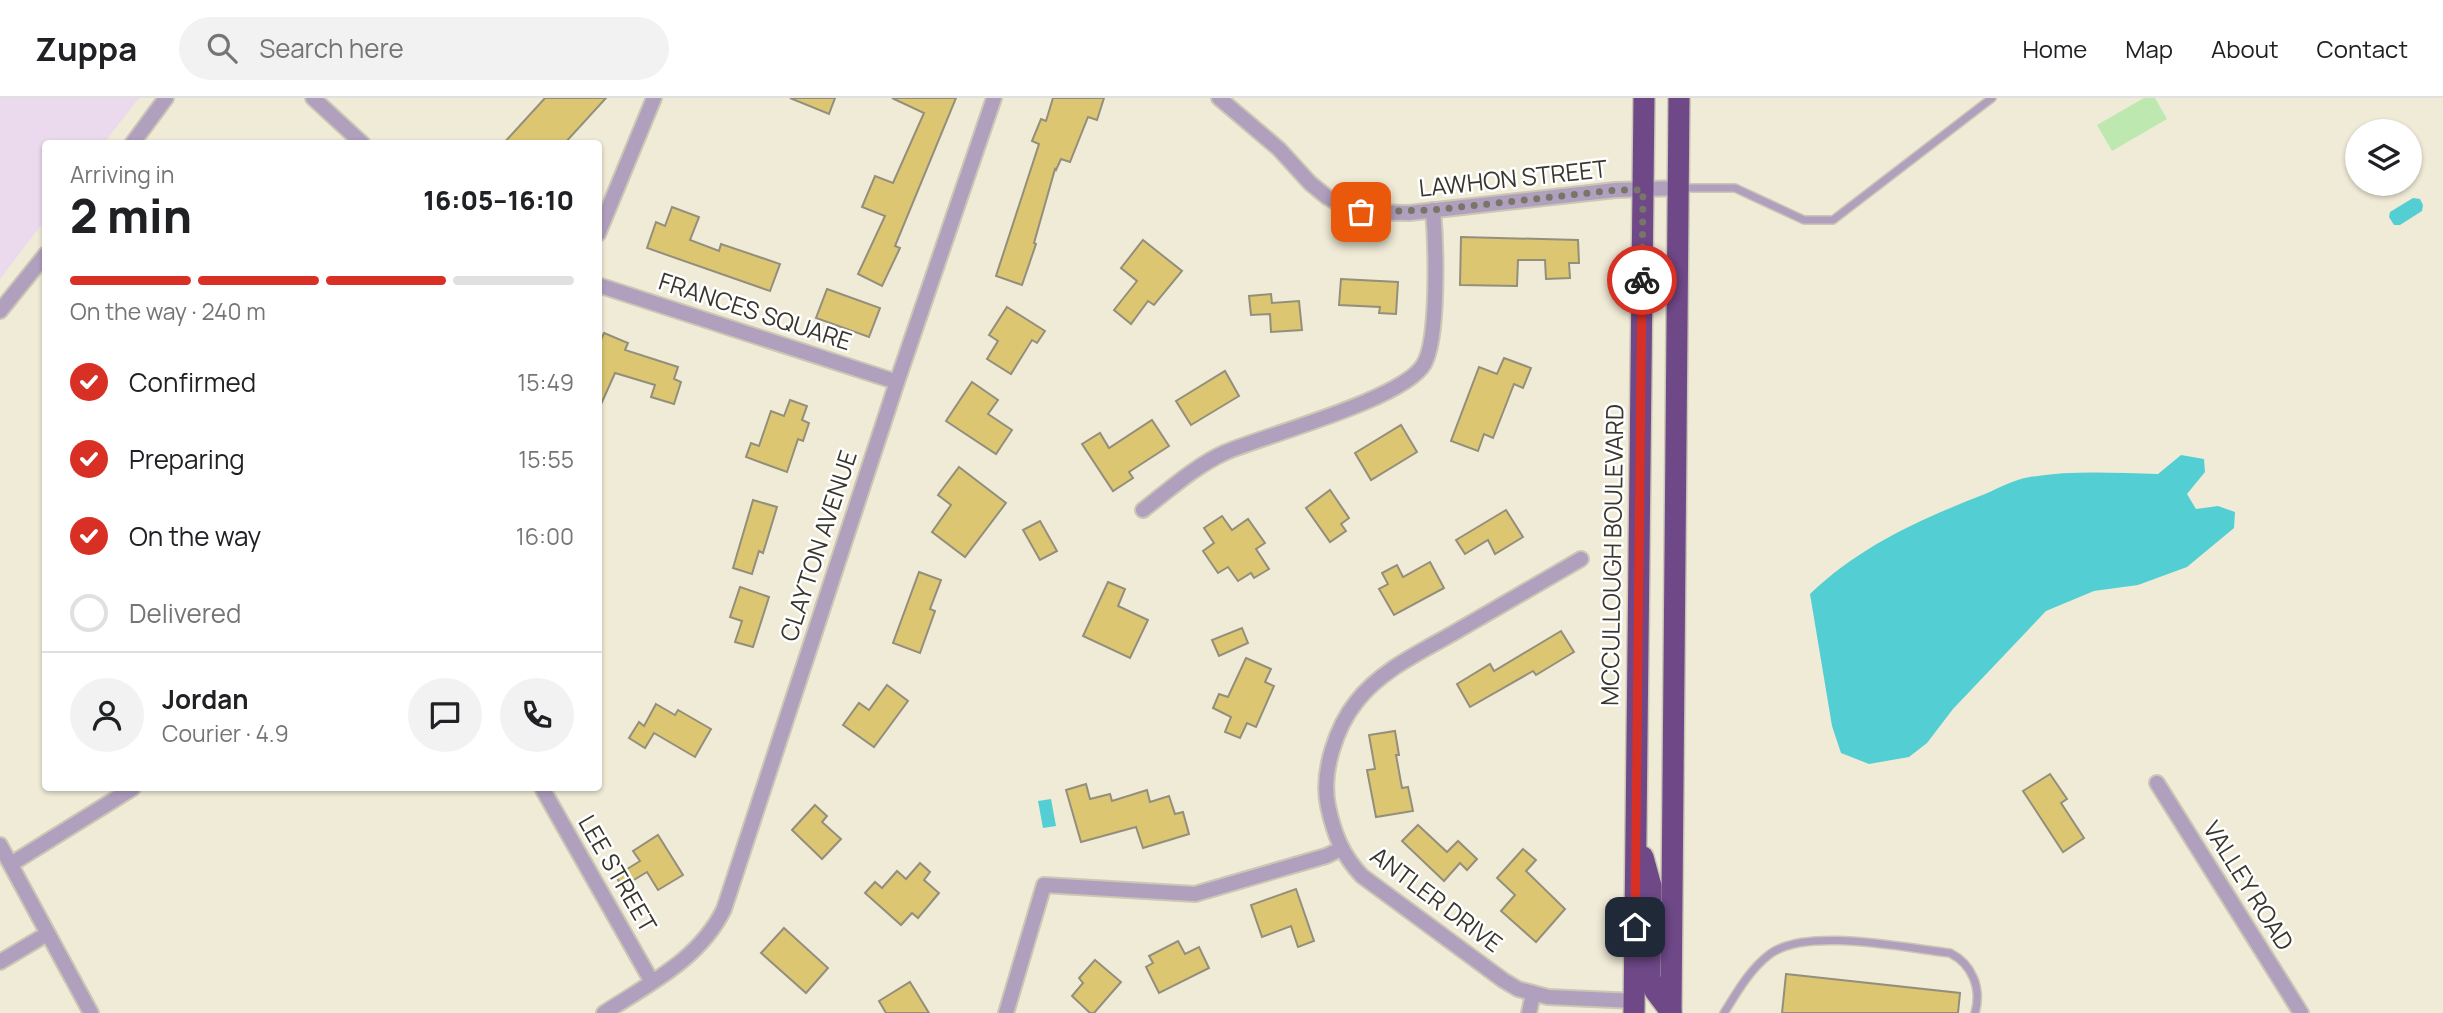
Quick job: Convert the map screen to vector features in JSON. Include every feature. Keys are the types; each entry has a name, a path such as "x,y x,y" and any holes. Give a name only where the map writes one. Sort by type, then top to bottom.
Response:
{"highway":[{"name":"MCCULLOUGH BOULEVARD","path":"1639,1009 1636,828 1644,98"},
{"path":"1671,1013 1679,98"},
{"path":"1640,533 1675,537"},
{"path":"1636,828 1651,886 1650,978 1671,1013"}],"street":[{"path":"135,140 166,98"},
{"path":"313,98 359,140"},
{"path":"602,224 654,98"},
{"name":"CLAYTON AVENUE","path":"604,1013 691,955 715,928 724,909 897,382 994,98"},
{"name":"LAWHON STREET","path":"1219,98 1279,149 1310,183 1338,205 1361,212 1433,210 1616,190 1678,188"},
{"path":"1143,510 1190,474 1224,453 1383,395 1417,374 1428,357 1431,343 1435,271 1433,210"},
{"path":"2,304 42,259"},
{"name":"FRANCES SQUARE","path":"602,286 897,382"},
{"name":"ANTLER DRIVE","path":"1581,559 1407,660 1370,687 1356,701 1335,744 1327,783 1327,800 1340,849 1362,876 1503,980 1533,994 1639,1009"},
{"name":"VALLEY ROAD","path":"2157,783 2301,1013"},
{"path":"11,864 128,791"},
{"name":"LEE STREET","path":"544,791 652,982"},
{"path":"0,845 91,1013"},
{"path":"1006,1013 1044,885 1195,894 1326,856 1340,849"},
{"path":"0,962 47,934"},
{"path":"1529,1013 1533,994"}],"lane":[{"path":"1678,188 1735,188 1804,220 1833,220 1992,98"},
{"path":"1724,1013 1741,987 1770,954 1788,944 1826,940 1950,953 1963,959 1972,971 1976,987 1975,1013"},
{"path":"1671,1013 1678,1013"}],"shaded area":[{"path":"0,98 139,98 106,140 42,140 42,224 0,279"}],"green space":[{"path":"2144,98 2155,98 2167,119 2112,151 2097,125"}],"water":[{"path":"2413,198 2420,199 2422,211 2400,225 2394,225 2389,217 2390,212"},
{"path":"2181,455 2204,459 2205,472 2187,494 2196,509 2218,506 2235,512 2234,528 2187,567 2138,585 2094,591 2046,611 1953,709 1927,743 1909,757 1869,764 1841,753 1832,726 1810,594 1829,577 1892,535 2019,480 2078,473 2158,474"},
{"path":"1051,799 1056,826 1043,828 1038,801"}],"building":[{"path":"545,98 606,98 568,140 507,140"},
{"path":"790,98 835,98 829,114"},
{"path":"892,98 956,98 895,246 900,248 882,286 858,274 885,216 862,207 875,176 893,183 924,113"},
{"path":"1053,98 1104,98 1097,120 1088,117 1070,162 1061,159 1055,169 1034,243 1036,244 1022,285 996,276 1039,144 1032,141 1041,119 1046,121"},
{"path":"672,207 699,217 690,240 719,251 721,244 780,264 770,291 647,248 656,222 665,226"},
{"path":"1461,237 1578,240 1579,263 1569,263 1570,278 1546,279 1545,260 1518,260 1517,286 1460,285"},
{"path":"1143,240 1182,271 1154,305 1148,301 1131,324 1114,310 1137,281 1121,268"},
{"path":"1341,279 1398,282 1396,314 1379,313 1380,307 1339,305"},
{"path":"827,289 880,308 869,337 816,318"},
{"path":"1271,294 1272,303 1299,301 1302,330 1271,332 1270,314 1251,315 1249,296"},
{"path":"1007,307 1045,331 1037,343 1032,340 1011,374 987,359 998,341 989,335"},
{"path":"604,333 628,343 625,350 678,367 674,379 681,382 674,404 651,397 655,385 615,373 602,402"},
{"path":"1504,358 1531,368 1523,388 1514,384 1493,438 1484,434 1478,451 1451,441 1479,367 1497,374"},
{"path":"1225,371 1239,396 1191,425 1176,401"},
{"path":"972,382 998,400 988,414 1012,430 996,454 946,421"},
{"path":"790,400 807,406 802,420 809,423 803,441 798,439 787,472 746,457 751,443 759,446 771,411 784,416"},
{"path":"1152,420 1169,446 1129,472 1133,478 1113,491 1082,444 1100,433 1109,448"},
{"path":"1401,425 1417,452 1371,480 1355,453"},
{"path":"959,467 1006,503 965,557 932,532 951,505 938,495"},
{"path":"1330,490 1349,518 1341,524 1346,531 1330,542 1306,508"},
{"path":"753,500 777,507 763,553 759,551 752,574 733,568"},
{"path":"1506,510 1523,537 1495,554 1488,540 1465,554 1456,540"},
{"path":"1222,516 1232,530 1248,519 1265,543 1256,549 1269,569 1254,578 1251,573 1238,581 1228,567 1218,573 1203,551 1214,543 1204,528"},
{"path":"1040,521 1057,551 1040,560 1023,530"},
{"path":"1430,562 1444,588 1394,615 1379,589 1388,584 1382,573 1397,565 1403,577"},
{"path":"919,572 941,580 930,609 935,611 920,653 893,643"},
{"path":"1108,582 1125,589 1118,606 1148,620 1130,658 1083,636"},
{"path":"740,587 769,597 753,647 735,642 742,621 730,617"},
{"path":"1242,628 1248,643 1219,656 1212,640"},
{"path":"1561,631 1574,652 1536,675 1533,671 1470,707 1457,684 1490,664 1494,671"},
{"path":"1246,658 1271,669 1265,682 1274,686 1256,727 1247,723 1240,738 1225,732 1231,717 1213,708 1219,694 1228,697"},
{"path":"887,685 908,701 874,747 843,725 859,703 869,710"},
{"path":"656,704 675,715 678,710 711,729 695,757 654,733 645,748 629,738 639,722 644,726"},
{"path":"1395,731 1402,788 1408,787 1413,811 1376,817 1367,770 1375,769 1369,735"},
{"path":"2050,774 2067,799 2061,803 2084,838 2063,852 2023,791"},
{"path":"1086,784 1090,799 1110,794 1112,801 1147,790 1150,802 1169,796 1175,814 1183,812 1189,834 1143,848 1136,827 1081,842 1066,790"},
{"path":"815,805 827,816 822,822 841,839 822,859 792,830"},
{"path":"1418,825 1447,852 1458,841 1477,859 1467,870 1460,863 1444,881 1402,841"},
{"path":"658,835 683,875 658,890 647,872 622,887 616,876 640,861 633,851"},
{"path":"1523,849 1536,860 1526,871 1565,909 1536,942 1501,911 1515,895 1497,878"},
{"path":"920,863 930,872 924,880 939,893 918,918 912,913 901,925 865,893 875,882 882,888 897,871 906,879"},
{"path":"1296,889 1314,941 1298,947 1291,926 1262,937 1251,905"},
{"path":"784,928 828,968 806,993 761,953"},
{"path":"1178,941 1185,954 1199,947 1209,968 1159,993 1146,967 1153,963 1149,956"},
{"path":"1095,960 1121,982 1094,1013 1090,1013 1072,996 1083,983 1079,978"},
{"path":"1786,974 1960,993 1958,1013 1782,1013"},
{"path":"910,982 929,1013 886,1013 879,1001"}],"way so far":[{"path":"1361,212 1409,212 1616,190 1643,190 1642,280"}],"route":[{"path":"1635,927 1642,280"}]}
